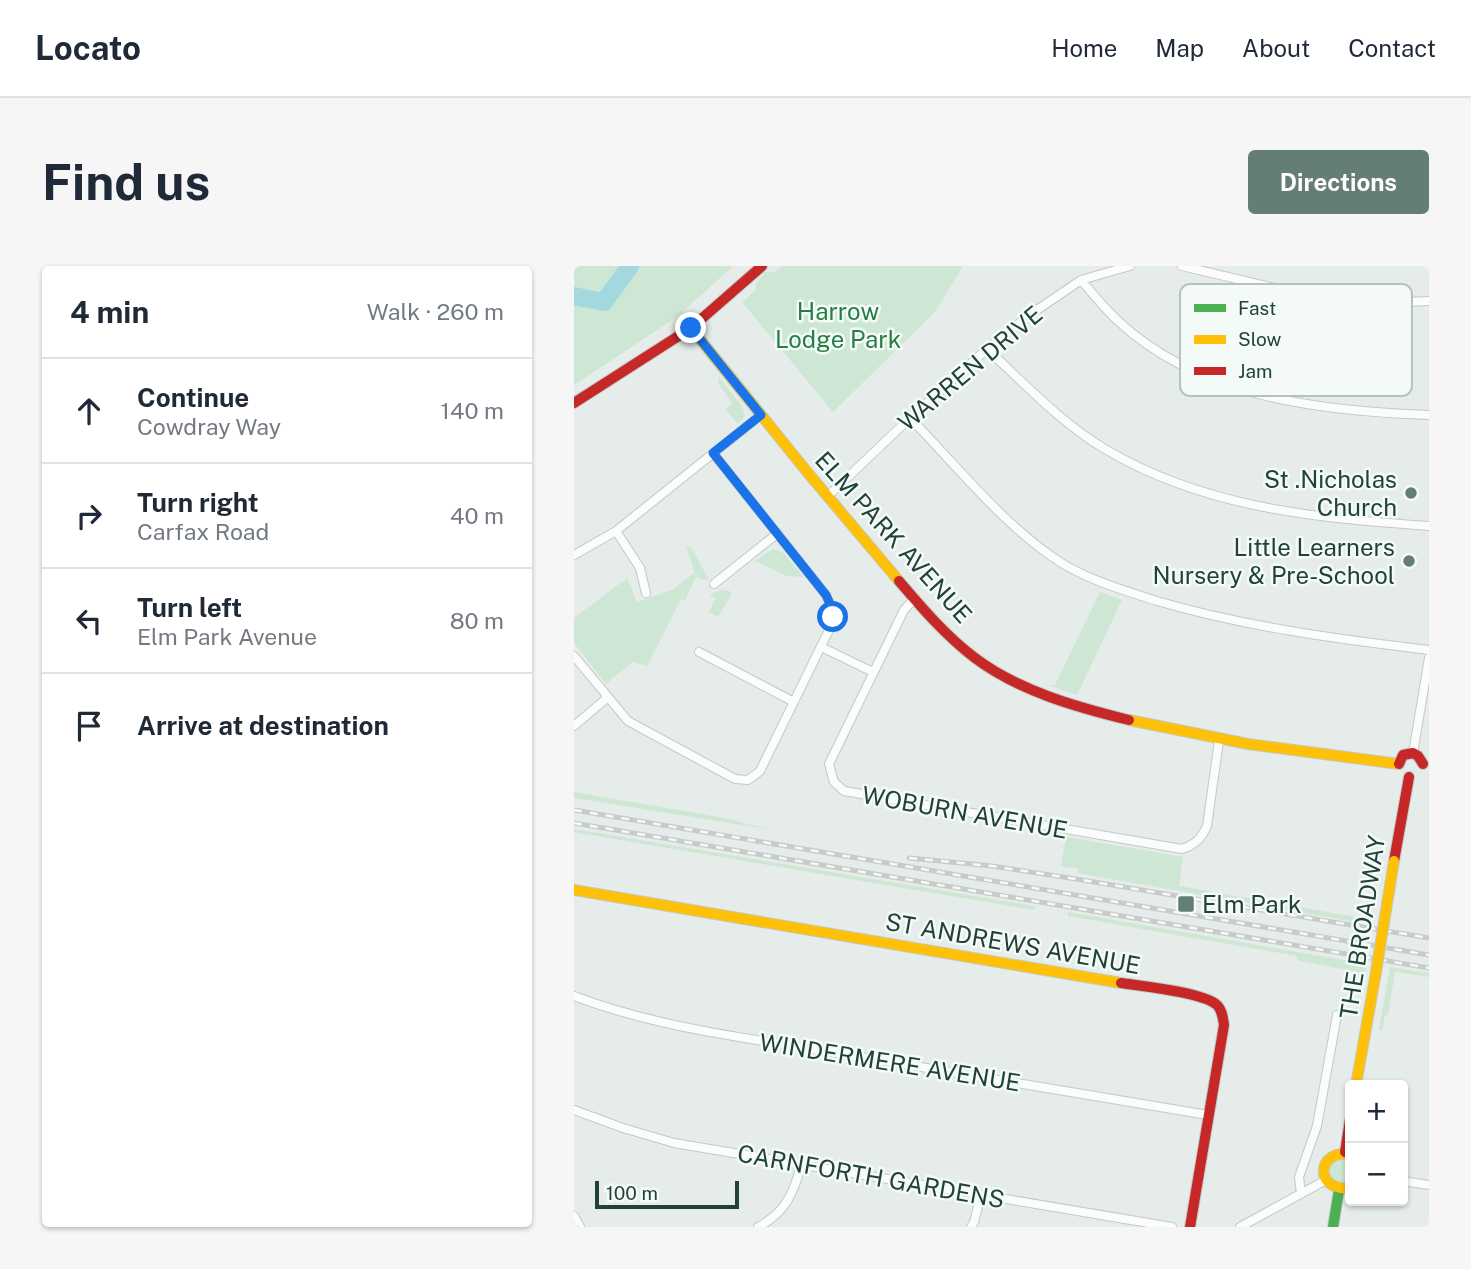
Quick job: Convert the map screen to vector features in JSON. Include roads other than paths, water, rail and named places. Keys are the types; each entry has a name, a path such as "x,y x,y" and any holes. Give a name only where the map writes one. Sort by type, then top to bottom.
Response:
{"street":[{"path":"574,403 691,328 762,266"},
{"name":"WARREN DRIVE","path":"827,497 910,418 987,349 1031,314 1081,280 1130,266"},
{"path":"1182,266 1258,284"},
{"path":"1081,280 1117,321 1160,353 1180,363"},
{"name":"ELM PARK AVENUE","path":"691,328 827,497 915,598 987,666 1033,690 1113,718 1219,740 1399,764"},
{"path":"987,349 1075,429 1104,449 1173,483 1225,500 1274,510 1349,520 1429,526"},
{"path":"1265,396 1317,405 1429,415"},
{"path":"574,555 616,531 761,415"},
{"path":"910,418 1002,514 1029,538 1056,560 1107,584 1205,615 1269,628 1429,650"},
{"path":"574,656 628,721 645,732 735,779 752,778 760,771 832,623 831,606 826,595 713,453"},
{"path":"616,531 640,568 646,593"},
{"path":"714,584 778,533"},
{"name":"WOBURN AVENUE","path":"915,598 904,610 829,764 834,782 844,792 1182,849 1194,845 1202,838 1207,826 1219,740"},
{"path":"821,647 873,672"},
{"path":"699,652 794,702"},
{"path":"1413,753 1429,658"},
{"path":"574,726 607,698"},
{"path":"1413,753 1426,764 1419,774 1409,777 1402,772 1399,764 1403,755 1413,753"},
{"name":"THE BROADWAY","path":"1357,1080 1409,777"},
{"name":"ST ANDREWS AVENUE","path":"574,890 1214,1000 1223,1012 1224,1025 1190,1227"},
{"name":"WINDERMERE AVENUE","path":"574,996 651,1020 713,1032 1208,1115"},
{"path":"1301,1194 1300,1177 1317,1126 1337,1015"},
{"name":"CARNFORTH GARDENS","path":"574,1110 674,1143 1171,1227"},
{"path":"1333,1227 1345,1189 1331,1187 1325,1180 1324,1164 1336,1153 1345,1153"},
{"path":"758,1227 784,1208 795,1190 801,1165"},
{"path":"1240,1227 1325,1180"},
{"path":"1408,1182 1429,1185"},
{"path":"971,1227 981,1195"},
{"path":"574,1216 580,1227"}],"waterway":[{"path":"574,296 604,302 630,266"}],"railway":[{"path":"574,810 1429,955"},
{"path":"574,823 1429,968"},
{"path":"909,858 992,866 1429,938"}],"place":[{"name":"St .Nicholas Church","path":"1411,493"},
{"name":"Little Learners Nursery & Pre-School","path":"1409,561"},
{"name":"Elm Park","path":"1186,904"}],"park label":[{"name":"Harrow Lodge Park","path":"838,325"}]}
